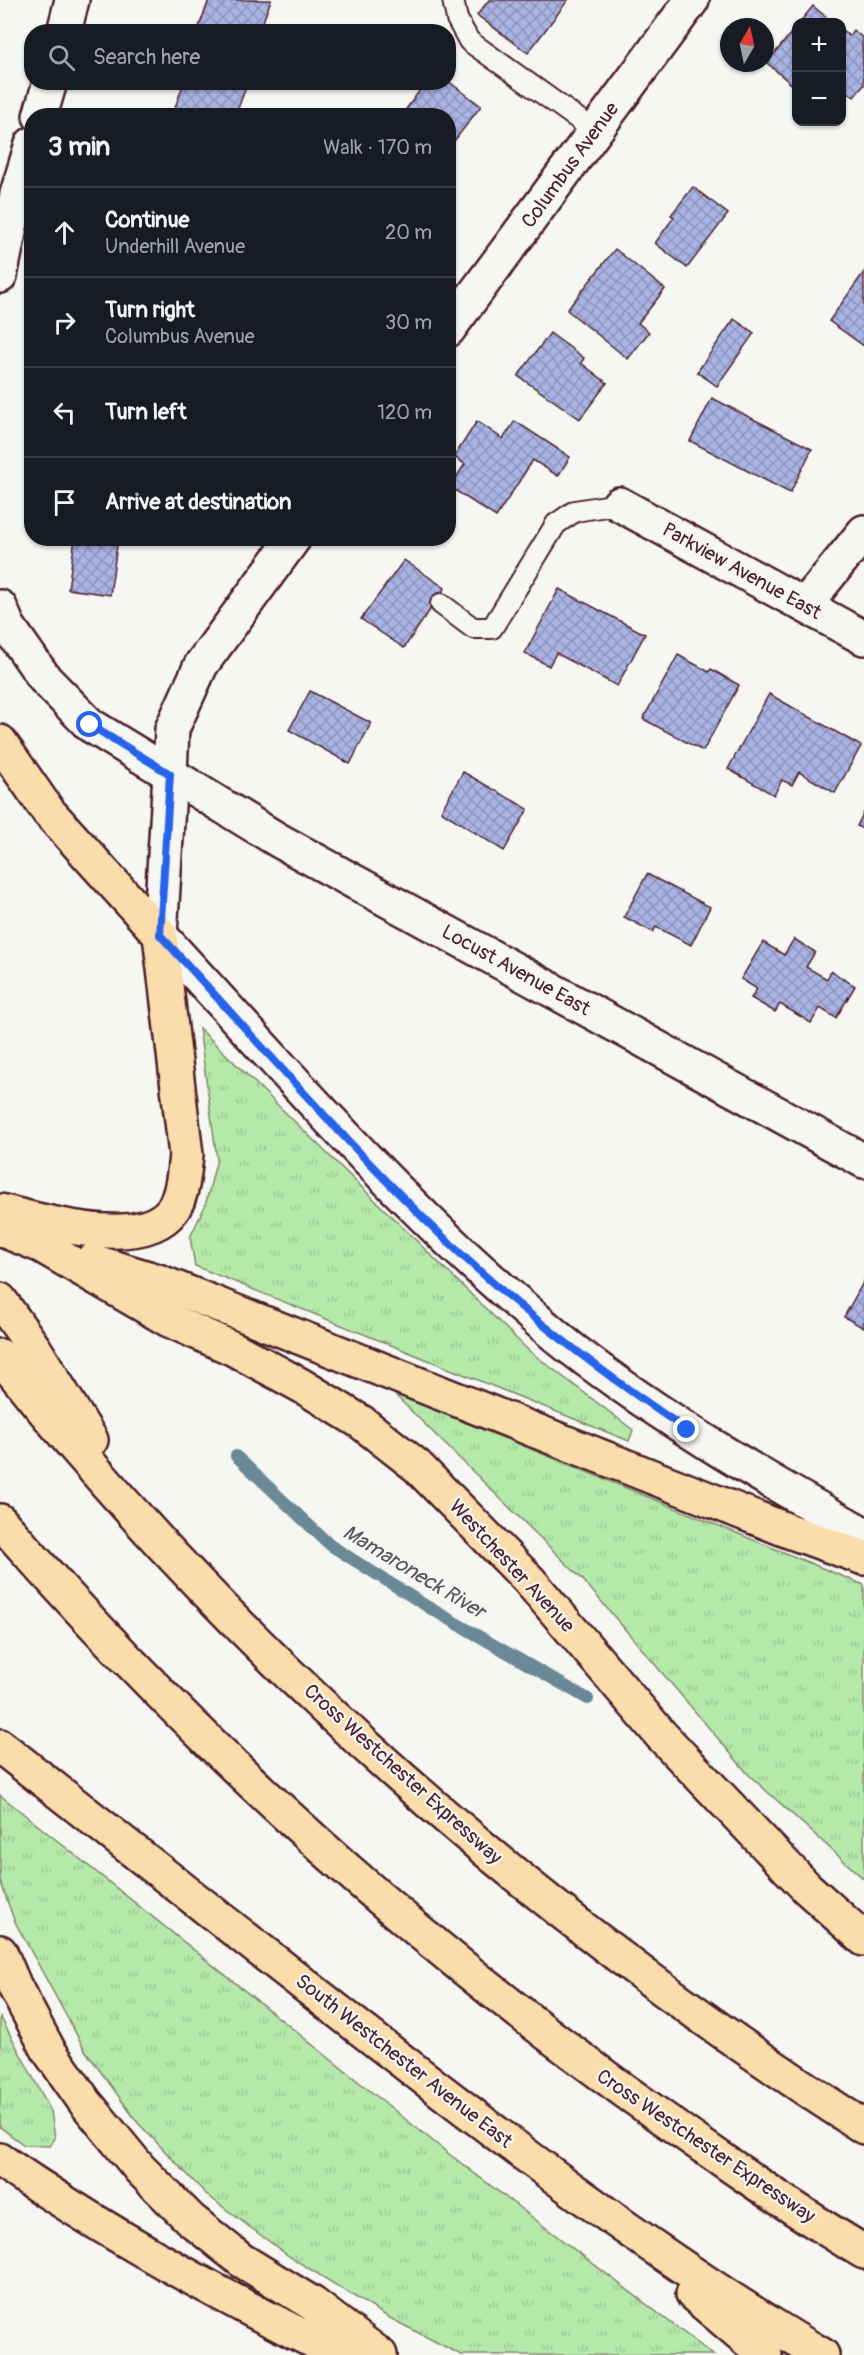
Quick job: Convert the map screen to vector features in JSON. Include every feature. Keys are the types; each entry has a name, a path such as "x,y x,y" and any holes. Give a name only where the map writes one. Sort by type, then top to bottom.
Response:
{"main road":[{"path":"0,742 48,811 160,935 186,1155 183,1183 174,1208 159,1222 133,1230 69,1228 0,1211"},
{"path":"0,1229 91,1268 158,1281 864,1558"},
{"name":"Westchester Avenue","path":"91,1268 169,1320 234,1349 302,1386 361,1422 417,1466 529,1580 660,1734 807,1888 864,1939"},
{"path":"0,1300 34,1348 137,1516"},
{"name":"Cross Westchester Expressway","path":"0,1356 137,1516 236,1621 340,1723 560,1912 675,1998 864,2127"},
{"name":"Cross Westchester Expressway","path":"0,1521 58,1588 161,1695 268,1800 378,1898 494,1995 613,2084 736,2170 864,2252"},
{"name":"South Westchester Avenue East","path":"0,1746 439,2090 554,2176 664,2254 822,2355"},
{"path":"0,1952 15,1988 49,2052 85,2102 140,2169 190,2219 241,2260 314,2304 380,2355"},
{"path":"0,2160 61,2202 195,2280 341,2355"},
{"path":"554,2176 765,2355"}],"street":[{"path":"66,24 72,0"},
{"name":"Columbus Avenue","path":"456,319 692,0"},
{"path":"42,108 48,90"},
{"path":"0,276 24,171"},
{"name":"Parkview Avenue East","path":"619,504 864,638"},
{"path":"805,605 864,532"},
{"path":"288,546 201,665 172,729 160,935 411,1204 463,1255 561,1340 687,1430 864,1534"},
{"name":"Locust Avenue East","path":"0,607 8,626 45,679 90,725 278,840 864,1161"}],"lane":[{"path":"453,0 456,19 469,41 595,131"},
{"path":"441,604 473,628 492,628 556,524 575,511 619,504"}],"green space":[{"path":"199,1028 528,1350 633,1430 629,1441 195,1266 190,1237 205,1206 217,1159"},
{"path":"393,1393 864,1585 864,1879 749,1775 583,1580"},
{"path":"0,1795 449,2154 713,2355 461,2355 388,2317 290,2257 207,2195 138,2123 85,2050 14,1920 0,1880"},
{"path":"0,2016 51,2111 55,2138 50,2146 24,2145 0,2127"}],"building":[{"path":"209,0 271,0 262,24 200,24"},
{"path":"489,0 568,0 528,53 477,15"},
{"path":"813,6 827,18 803,18"},
{"path":"853,30 864,39 862,42 864,85 854,97 846,90 846,33 849,36"},
{"path":"792,32 792,85 774,69 774,54"},
{"path":"456,87 481,106 456,139 456,108 407,108 420,90 456,90"},
{"path":"181,90 245,90 238,108 175,108"},
{"path":"693,187 728,214 687,268 655,243 674,217 671,215"},
{"path":"615,249 665,289 638,323 649,332 628,359 567,310"},
{"path":"864,272 864,346 829,321"},
{"path":"734,319 754,333 717,386 697,372"},
{"path":"550,333 584,358 581,363 607,383 580,419 518,376"},
{"path":"712,398 812,449 790,493 690,441"},
{"path":"477,421 503,439 515,421 570,457 558,476 533,460 496,517 456,491 456,478 465,464 456,458 456,454"},
{"path":"74,546 117,546 110,595 68,589"},
{"path":"404,560 445,588 404,648 361,619"},
{"path":"559,589 645,634 617,686 556,653 549,666 525,653"},
{"path":"678,655 709,672 711,669 739,685 703,751 643,719"},
{"path":"310,691 371,723 350,764 289,730"},
{"path":"769,694 861,746 835,793 799,772 792,785 782,780 774,795 728,769"},
{"path":"463,772 528,809 504,851 441,811"},
{"path":"864,812 864,830 857,826"},
{"path":"647,874 710,907 691,945 656,927 653,932 624,917"},
{"path":"794,939 815,952 806,967 827,979 831,971 855,986 836,1018 820,1008 811,1023 780,1004 775,1012 751,998 757,989 741,979 763,942 784,955"},
{"path":"864,1281 864,1328 844,1317"}],"waterway":[{"name":"Mamaroneck River","path":"236,1456 330,1545 428,1607 588,1699"}],"route":[{"path":"90,725 170,774 160,935 361,1152 463,1255 570,1348 687,1430"}]}
